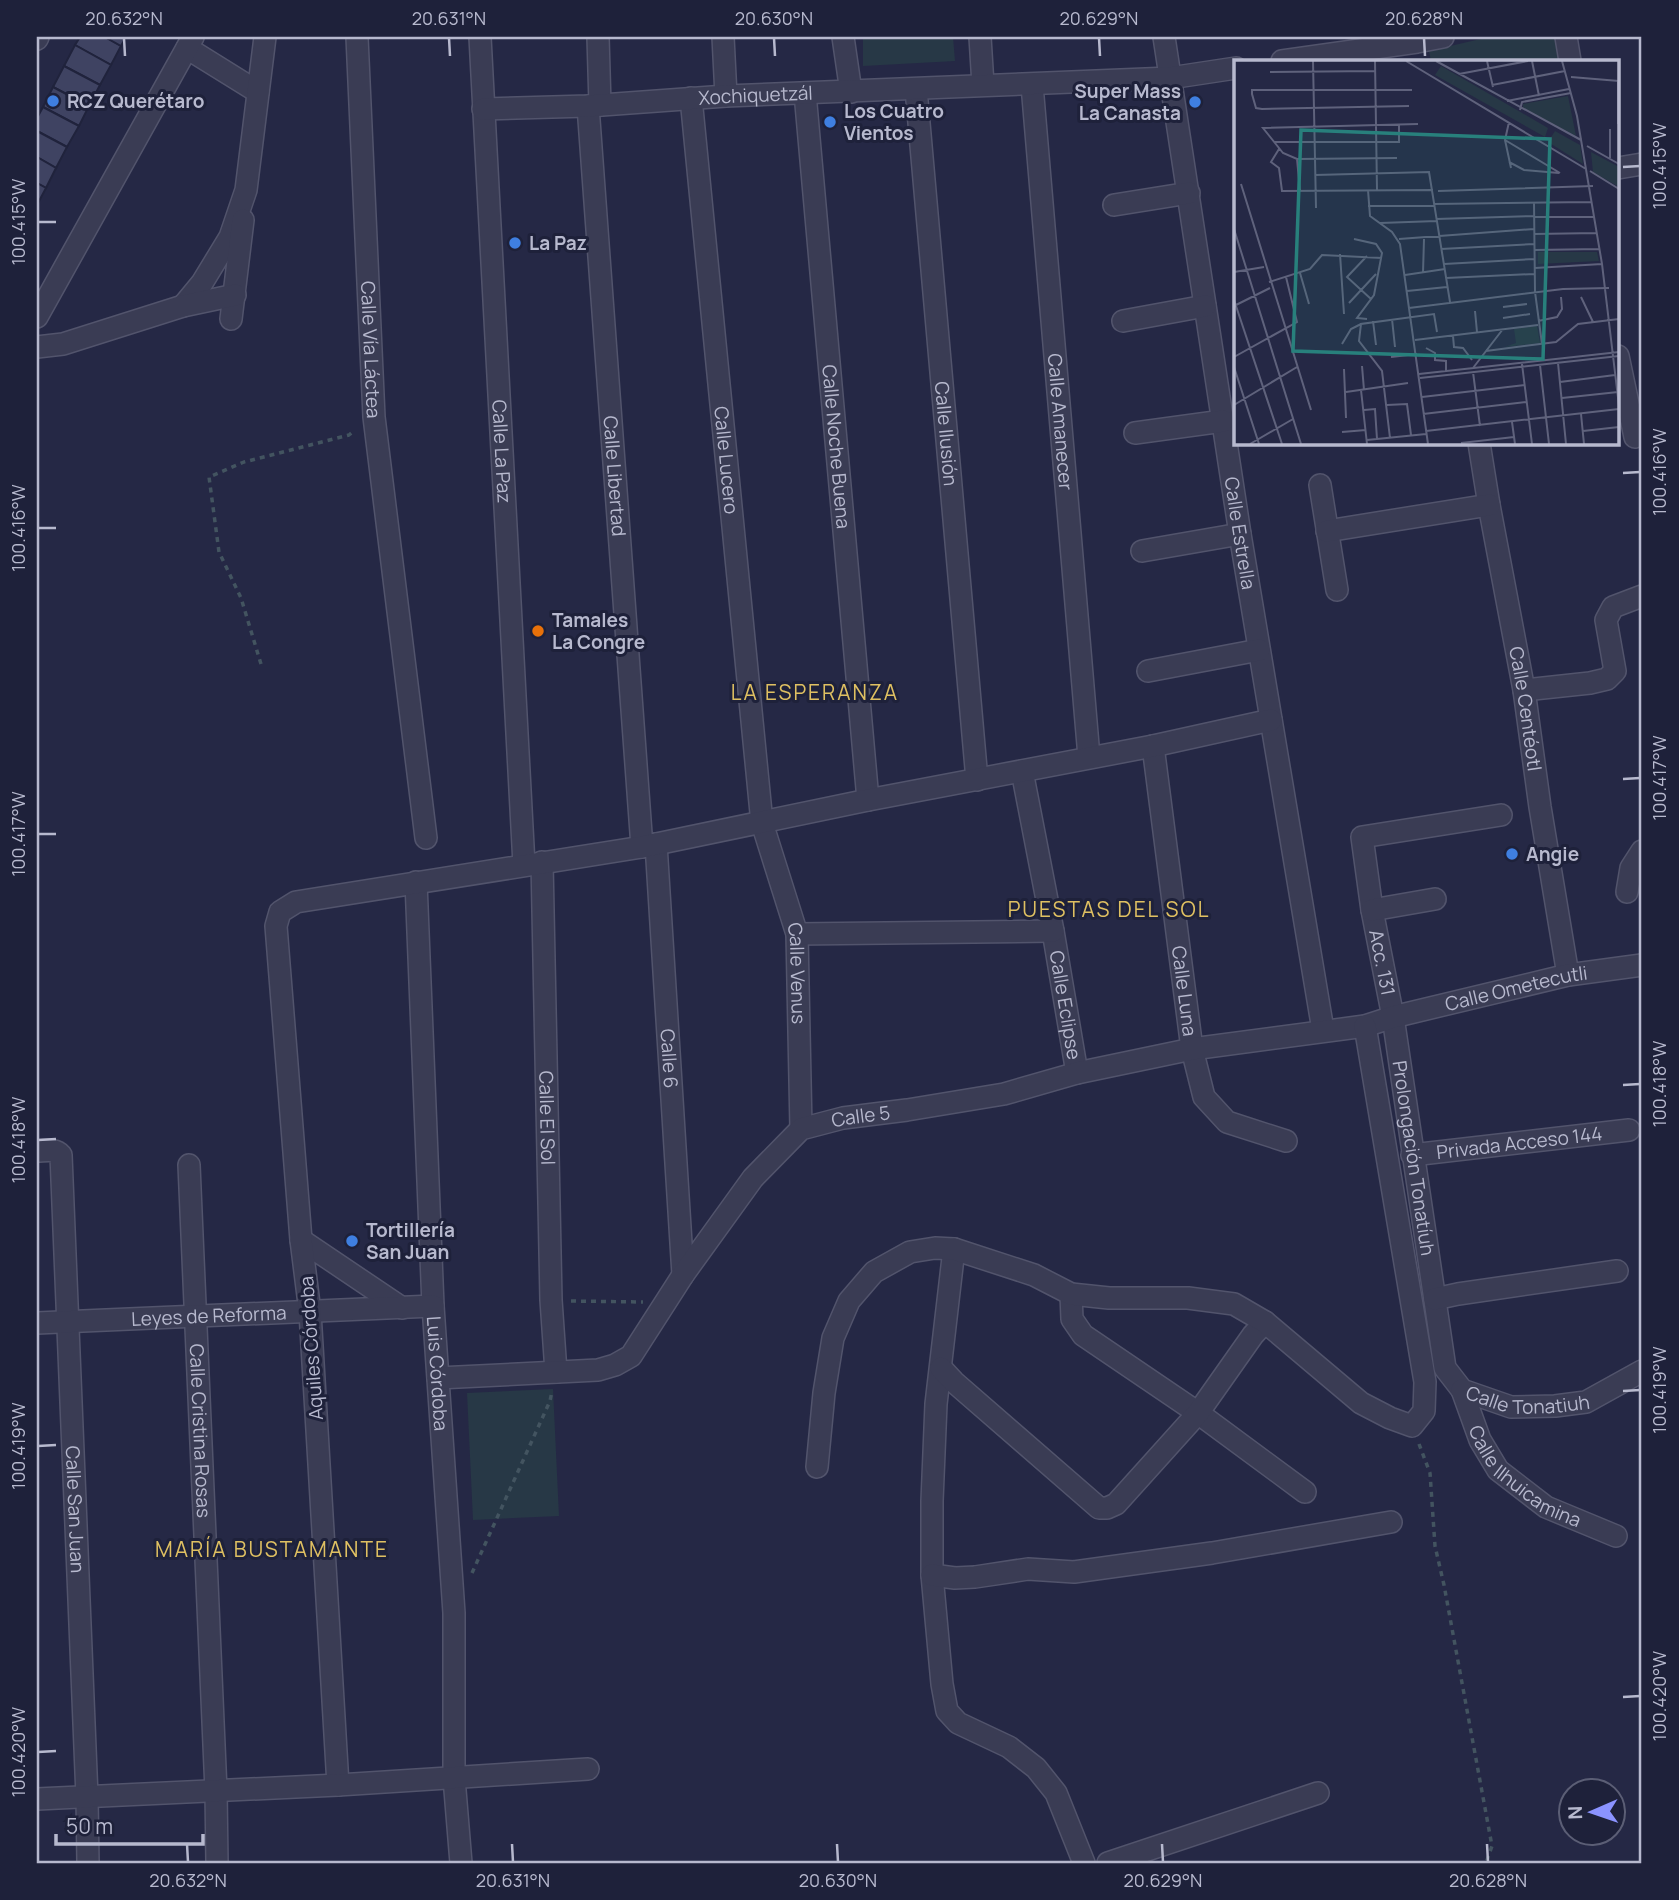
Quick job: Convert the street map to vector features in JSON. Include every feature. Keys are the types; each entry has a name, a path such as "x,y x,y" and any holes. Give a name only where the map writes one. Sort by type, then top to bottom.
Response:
{"street":[{"path":"231,319 265,37"},
{"name":"Calle Vía Láctea","path":"357,37 374,417"},
{"name":"Calle La Paz","path":"480,37 533,864"},
{"name":"Calle Libertad","path":"598,37 594,105 649,845"},
{"path":"723,37 726,96"},
{"path":"843,37 851,92"},
{"path":"980,37 983,86"},
{"name":"Calle Estrella","path":"1164,37 1240,534 1323,1030"},
{"path":"1287,60 1389,41 1419,52 1443,37"},
{"path":"1566,37 1570,60"},
{"path":"37,317 190,42 258,92"},
{"name":"Xochiquetzál","path":"483,109 1170,78 1234,68"},
{"name":"Calle Amanecer","path":"1032,85 1089,757"},
{"name":"Calle Ilusión","path":"916,89 977,780"},
{"name":"Calle Noche Buena","path":"804,93 868,800"},
{"name":"Calle Lucero","path":"691,98 762,823"},
{"path":"1620,168 1642,164"},
{"path":"183,306 202,283 230,237 246,190"},
{"path":"1114,205 1189,193"},
{"path":"37,347 62,344 183,306 235,295"},
{"path":"1123,321 1205,306"},
{"path":"1620,367 1632,435"},
{"path":"374,417 426,838"},
{"path":"1135,433 1223,421"},
{"name":"Calle Centéotl","path":"1481,445 1489,505 1524,690 1540,807 1569,975"},
{"path":"1320,485 1337,590"},
{"path":"1327,531 1489,505"},
{"path":"1142,551 1240,534"},
{"path":"1524,690 1607,679 1615,671 1606,620 1612,607 1642,596"},
{"path":"1148,671 1259,650"},
{"path":"416,882 649,845 1153,746 1271,720"},
{"name":"Calle Luna","path":"1153,746 1192,1049 1204,1097 1227,1122 1286,1141"},
{"name":"Calle Eclipse","path":"1021,771 1053,932 1077,1073"},
{"name":"Acc. 131","path":"1393,1017 1372,910 1362,836 1501,816"},
{"name":"Calle Venus","path":"762,823 797,934 801,1129"},
{"name":"Calle 6","path":"649,845 683,1275"},
{"path":"1627,892 1631,868 1642,851"},
{"name":"Calle El Sol","path":"533,864 556,1372"},
{"name":"Aquiles Córdoba","path":"338,1785 310,1312 301,1240 276,926 280,912 296,902 416,882"},
{"name":"Luis Córdoba","path":"416,882 433,1306 454,1613 454,1778 461,1863"},
{"path":"1372,910 1435,899"},
{"path":"797,934 1053,932"},
{"name":"Calle Ometecutli","path":"1393,1017 1569,975 1642,965"},
{"name":"Calle 5","path":"801,1129 843,1118 1004,1094 1077,1073 1192,1049 1365,1026 1393,1017"},
{"name":"Prolongación Tonatíuh","path":"1393,1017 1435,1299"},
{"path":"817,1466 824,1393 833,1338 849,1301 874,1272 910,1252 934,1248 954,1248 1034,1275 1071,1294 1108,1298 1188,1298 1234,1304 1265,1322 1361,1403 1412,1426 1424,1411 1425,1382 1365,1026"},
{"path":"438,1378 598,1370 632,1356 683,1275 753,1178 801,1129"},
{"name":"Privada Acceso 144","path":"1412,1155 1629,1130"},
{"name":"Calle San Juan","path":"37,1151 54,1150 61,1155 88,1863"},
{"name":"Calle Cristina Rosas","path":"189,1165 217,1863"},
{"path":"301,1240 402,1308"},
{"path":"954,1248 936,1404 933,1489 932,1574 947,1711 958,1723 1009,1747 1036,1768 1056,1793 1084,1863"},
{"path":"1435,1299 1616,1271"},
{"path":"1071,1294 1072,1319 1083,1335 1198,1413 1305,1492"},
{"name":"Calle Tonatiuh","path":"1435,1299 1445,1368 1462,1390 1511,1407 1586,1402 1642,1371"},
{"name":"Leyes de Reforma","path":"37,1324 433,1306"},
{"path":"941,1368 1099,1508 1107,1508 1116,1504 1198,1413 1265,1322"},
{"name":"Calle Ilhuicamina","path":"1462,1390 1480,1440 1498,1470 1546,1507 1616,1536"},
{"path":"932,1574 954,1578 1028,1569 1074,1572 1212,1553 1391,1522"},
{"path":"37,1799 338,1785 588,1769"},
{"path":"1108,1863 1318,1793"}],"path":[{"name":"Calle Vía Láctea","path":"261,664 241,598 219,552 209,477 244,462 349,435 374,417"},
{"path":"551,1300 666,1302"},
{"path":"471,1576 550,1401 556,1372"},
{"path":"1412,1426 1430,1473 1435,1546 1492,1846 1486,1863"}],"shaded area":[{"path":"863,37 953,37 955,61 863,66"},
{"path":"1489,37 1555,37 1559,60 1431,60 1429,51"},
{"path":"553,1389 559,1516 473,1520 467,1393"}],"building":[{"path":"80,37 105,37 121,46 111,65 75,45"},
{"path":"105,37 126,37 121,46"},
{"path":"75,45 111,65 100,85 64,66"},
{"path":"64,66 100,85 89,106 53,87"},
{"path":"53,87 89,106 79,126 43,107"},
{"path":"43,107 79,126 67,147 37,131 37,118"},
{"path":"37,131 67,147 56,168 37,157"},
{"path":"37,157 56,168 46,188 37,183"},
{"path":"37,183 46,188 37,205"}],"place":[{"name":"RCZ Querétaro","path":"53,101"},
{"name":"Super Mass La Canasta","path":"1195,102"},
{"name":"Los Cuatro Vientos","path":"830,122"},
{"name":"La Paz","path":"515,243"},
{"name":"Tamales La Congre","path":"538,631"},
{"name":"Angie","path":"1512,854"},
{"name":"Tortillería San Juan","path":"352,1241"}],"district":[{"name":"LA ESPERANZA","path":"815,693"},
{"name":"PUESTAS DEL SOL","path":"1109,910"},
{"name":"MARÍA BUSTAMANTE","path":"272,1550"}]}
